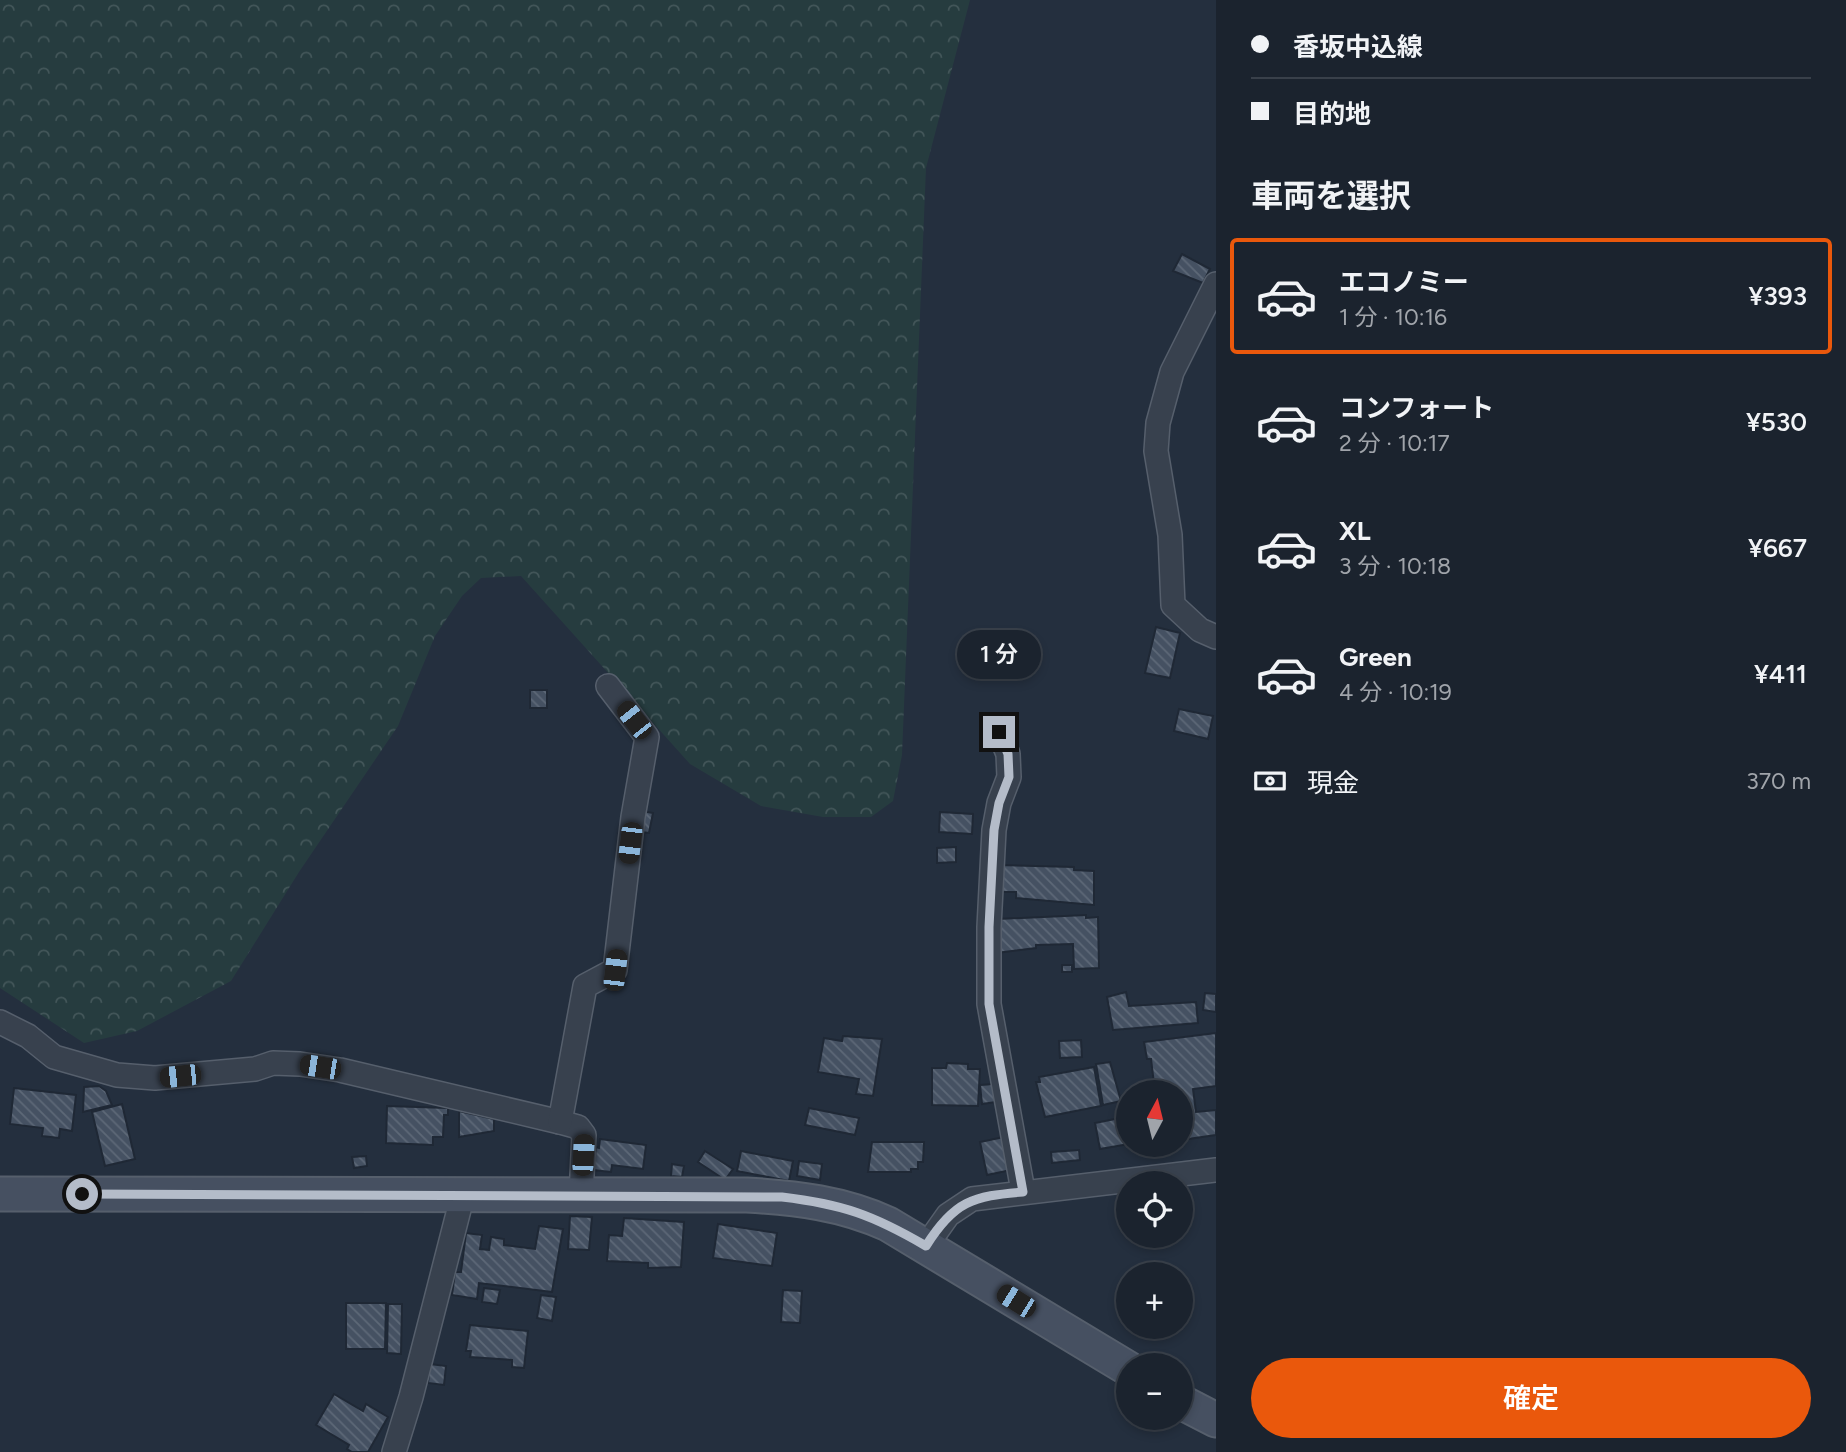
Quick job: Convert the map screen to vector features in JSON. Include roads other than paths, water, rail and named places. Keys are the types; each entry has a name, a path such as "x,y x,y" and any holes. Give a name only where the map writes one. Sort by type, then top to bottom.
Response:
{"main road":[{"path":"0,1194 747,1195 812,1201 861,1212 926,1246 1116,1362"},
{"path":"1193,1408 1216,1420"}],"street":[{"path":"1216,284 1172,372 1158,423 1156,451 1170,535 1173,605 1200,630 1216,637"},
{"path":"560,1122 585,986 615,970 633,817 647,737 608,686"},
{"path":"999,732 1008,754 1009,777 999,803 994,830 989,927 989,1004 1023,1192"},
{"path":"0,1022 28,1036 54,1057 117,1076 155,1079 255,1069 273,1063 300,1064 340,1070 578,1127 584,1135 581,1195"},
{"path":"926,1246 948,1215 972,1199 1216,1170"},
{"path":"394,1452 411,1397 463,1195"}]}
